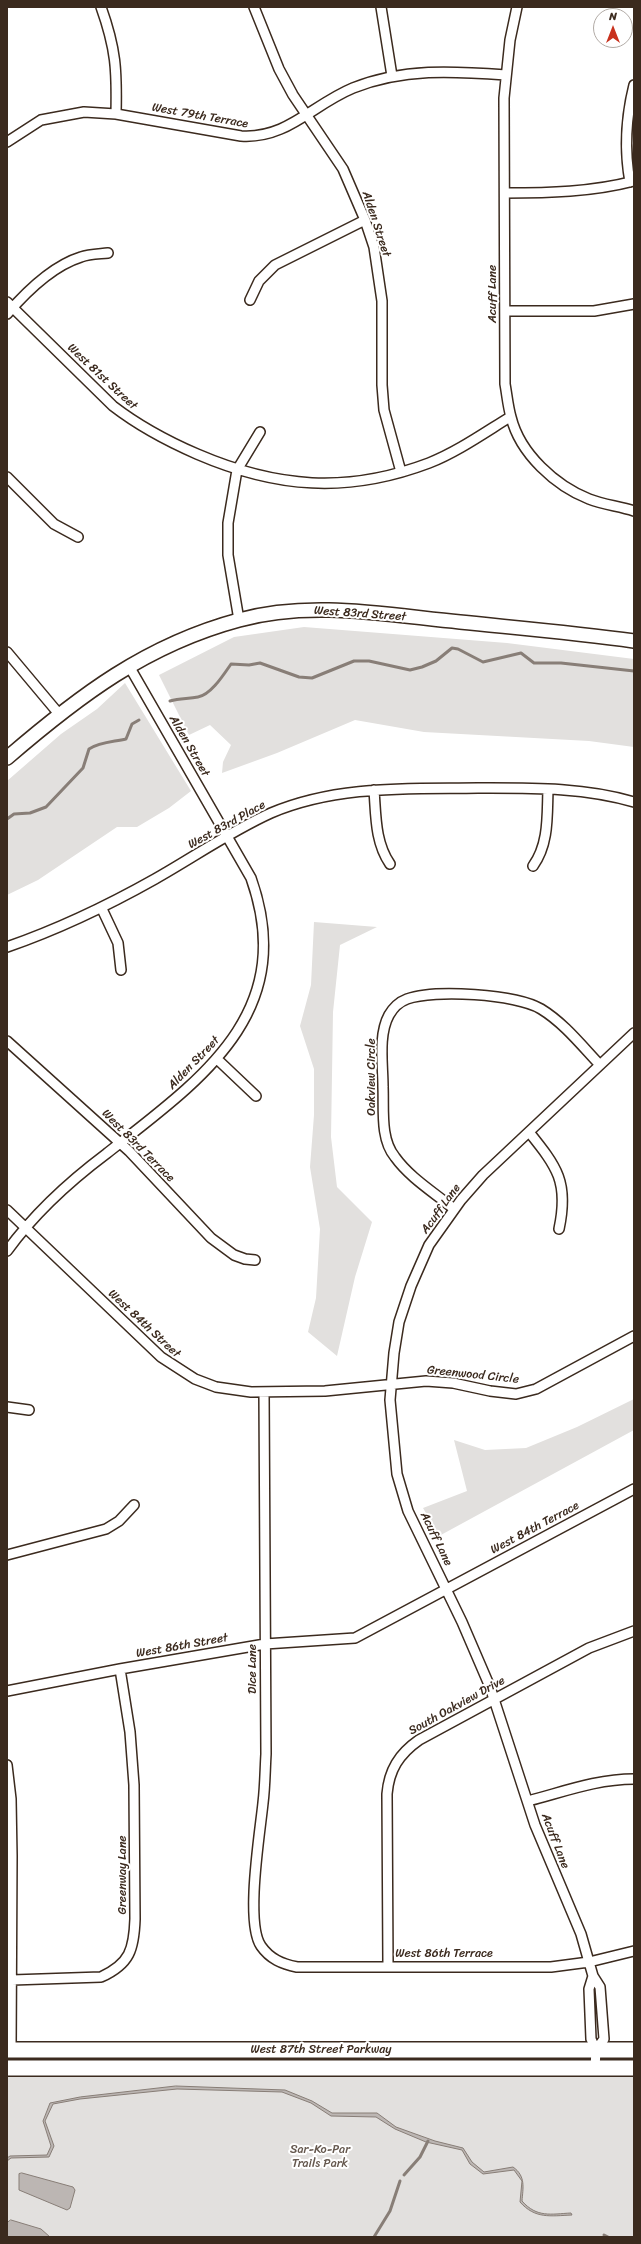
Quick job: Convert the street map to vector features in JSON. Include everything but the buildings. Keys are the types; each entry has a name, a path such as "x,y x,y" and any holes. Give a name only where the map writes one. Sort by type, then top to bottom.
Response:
{"main road":[{"name":"West 87th Street Parkway","path":"9,2050 634,2050"},
{"name":"West 87th Street Parkway","path":"7,2068 634,2068"}],"street":[{"path":"101,7 113,41 117,72 116,114"},
{"name":"Alden Street","path":"254,7 279,69 306,114 343,169 365,220 374,247 382,301 382,385 384,410 400,472"},
{"path":"381,7 392,76"},
{"name":"Acuff Lane","path":"517,7 506,75 505,384 510,417 528,451 553,479 571,491 590,499 634,511"},
{"name":"West 79th Terrace","path":"7,142 41,120 84,112 116,114 241,136 256,137 270,135 352,89 392,76 434,72 506,75"},
{"path":"506,193 588,189 632,181 626,142 628,114 634,85"},
{"path":"250,300 259,281 275,265 365,220"},
{"path":"9,308 46,276 80,257 108,253"},
{"path":"505,311 594,311 634,304"},
{"name":"West 81st Street","path":"9,308 113,406 130,420 177,446 237,470 286,482 343,484 372,480 400,472 430,462 452,452 510,417"},
{"path":"239,620 228,555 228,523 237,470 260,432"},
{"path":"7,477 54,524 78,537"},
{"name":"West 83rd Street","path":"7,758 58,714 89,691 129,666 166,647 239,620 286,611 348,610 634,641"},
{"path":"7,652 58,714"},
{"name":"Alden Street","path":"7,1251 26,1228 74,1180 153,1118 217,1060 236,1034 249,1011 258,987 263,962 264,937 262,912 252,878 129,666"},
{"path":"374,790 377,831 384,855 390,864"},
{"name":"West 83rd Place","path":"7,947 43,934 102,909 228,836 272,813 302,802 326,796 374,790 548,790 594,794 634,802"},
{"path":"533,866 540,856 544,846 548,790"},
{"path":"102,909 118,943 121,970"},
{"name":"Oakview Circle","path":"454,1209 405,1169 394,1157 387,1142 384,1120 382,1041 392,1003 407,999 436,995 504,997 523,1001 541,1009 558,1022 600,1065"},
{"name":"Acuff Lane","path":"596,2050 604,2039 600,1987 593,1976 571,1908 548,1858 494,1699 447,1589 408,1511 396,1474 392,1438 391,1383 399,1322 411,1286 429,1245 454,1209 483,1175 634,1033"},
{"name":"West 83rd Terrace","path":"7,1041 120,1143 216,1243 234,1255 245,1259 255,1260"},
{"path":"217,1060 256,1096"},
{"path":"529,1132 552,1161 561,1184 564,1207 559,1229"},
{"name":"West 84th Street","path":"7,1210 161,1358 194,1379 216,1387 238,1391 264,1392 325,1391 391,1383"},
{"name":"Greenwood Circle","path":"391,1383 426,1381 453,1383 490,1391 516,1394 530,1391 634,1336"},
{"name":"Dice Lane","path":"260,1945 254,1918 255,1872 265,1772 264,1392"},
{"path":"7,1407 29,1410"},
{"name":"West 84th Terrace","path":"447,1589 634,1489"},
{"path":"7,1555 106,1529 119,1521 134,1505"},
{"name":"West 86th Street","path":"7,1691 120,1668 265,1644 355,1638 447,1589"},
{"name":"South Oakview Drive","path":"388,1966 387,1794 392,1769 406,1750 419,1740 589,1648 634,1631"},
{"name":"Greenway Lane","path":"12,1980 101,1977 113,1972 123,1963 130,1952 134,1940 135,1918 134,1785 130,1732 120,1668"},
{"path":"7,1765 11,1799 12,1980 9,2050"},
{"path":"528,1801 589,1784 609,1780 634,1779"},
{"name":"West 86th Terrace","path":"260,1945 273,1959 290,1966 551,1967 589,1962 634,1951"},
{"name":"Acuff Lane","path":"593,1976 589,1989 591,2039 596,2050 595,2068"}],"green space":[{"path":"304,627 507,643 634,659 634,747 589,741 424,732 355,720 277,753 222,773 223,762 231,745 210,725 189,735 159,675 234,637"},
{"path":"125,683 191,791 169,808 137,827 117,827 38,880 7,895 7,781 61,734 97,709"},
{"path":"314,922 377,927 340,945 333,1012 331,1137 337,1187 372,1222 355,1277 337,1356 308,1332 316,1298 320,1229 310,1167 314,1115 314,1069 300,1026 311,985"},
{"path":"634,1399 634,1430 439,1536 423,1508 467,1491 454,1440 485,1450 526,1448 577,1427"},
{"path":"47,2058 440,2059 421,2062 23,2061"},
{"name":"Sar-Ko-Par Trails Park","path":"7,2076 634,2076 634,2237 7,2237"}],"shaded area":[{"path":"176,2086 285,2090 312,2101 332,2113 377,2113 396,2127 435,2141 463,2148 472,2162 484,2172 513,2167 522,2178 523,2187 522,2201 528,2206 539,2213 571,2213 572,2215 550,2216 537,2214 531,2211 520,2202 522,2181 514,2170 483,2174 470,2164 462,2150 426,2142 395,2129 376,2117 331,2116 311,2103 282,2092 177,2089 80,2099 53,2104 45,2121 54,2146 49,2157 11,2158 7,2161 7,2158 10,2156 47,2155 51,2146 43,2121 50,2103 80,2097"},
{"path":"22,2173 73,2187 75,2190 70,2208 67,2210 19,2190 19,2174"},
{"path":"11,2220 41,2229 50,2237 7,2237 7,2223"}],"waterway":[{"path":"170,701 194,698 208,692 217,684 231,664 249,665 260,663 299,677 312,678 354,661 369,661 410,670 436,661 452,648 458,649 483,662 521,653 534,663 561,663 634,671"},
{"path":"7,819 14,814 30,813 46,807 83,768 89,749 102,744 126,739 132,724 139,720"},
{"path":"404,2175 420,2157 428,2141"},
{"path":"374,2237 390,2211 400,2181"},
{"path":"604,2235 608,2237"}]}
